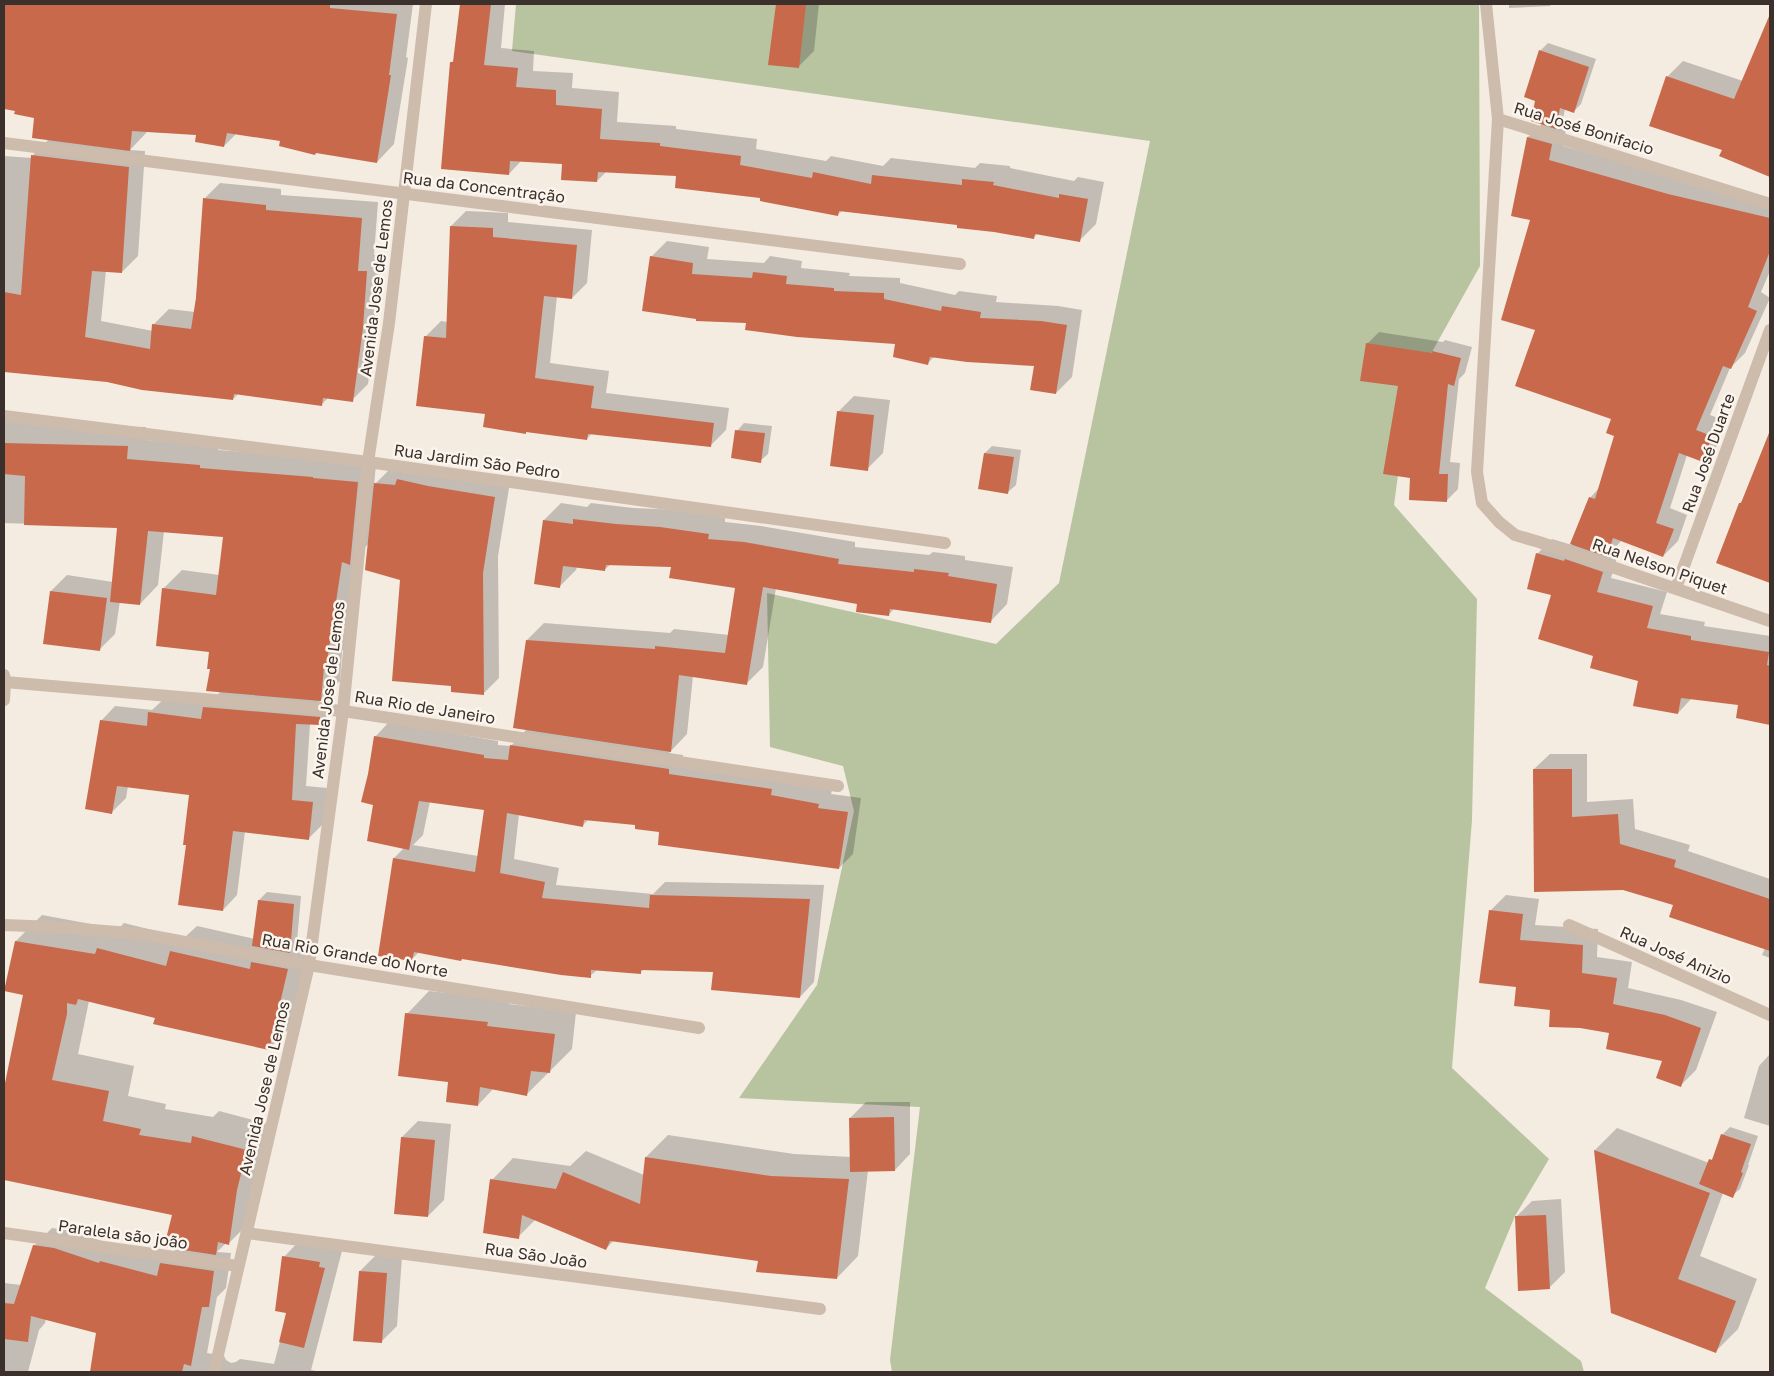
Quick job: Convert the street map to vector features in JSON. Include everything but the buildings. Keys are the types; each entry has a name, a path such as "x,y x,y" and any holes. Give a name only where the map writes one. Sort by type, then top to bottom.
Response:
{"street":[{"name":"Avenida Jose de Lemos","path":"214,1372 309,965 343,711 368,462 389,324 426,4"},
{"name":"Rua José Bonifacio","path":"1486,4 1498,118 1770,204"},
{"name":"Rua Nelson Piquet","path":"1498,118 1477,472 1482,503 1499,522 1515,535 1770,621"},
{"name":"Rua da Concentração","path":"4,143 960,264"},
{"name":"Rua José Duarte","path":"1676,588 1770,330"},
{"name":"Rua Jardim São Pedro","path":"4,416 368,462 946,543"},
{"name":"Rua Rio de Janeiro","path":"4,680 343,711 838,786"},
{"path":"4,680 4,700"},
{"name":"Rua Rio Grande do Norte","path":"4,925 142,934 309,965 699,1028"},
{"name":"Rua José Anizio","path":"1569,926 1770,1015"},
{"name":"Paralela são joão","path":"4,1233 238,1266"},
{"name":"Rua São João","path":"247,1233 820,1309"}],"green space":[{"path":"516,4 1479,4 1480,266 1409,393 1394,505 1477,599 1472,820 1452,1068 1549,1159 1515,1216 1485,1288 1581,1361 1584,1372 892,1372 890,1360 920,1107 739,1098 817,985 854,811 843,766 770,747 767,593 996,644 1059,583 1150,141 512,51"}]}
